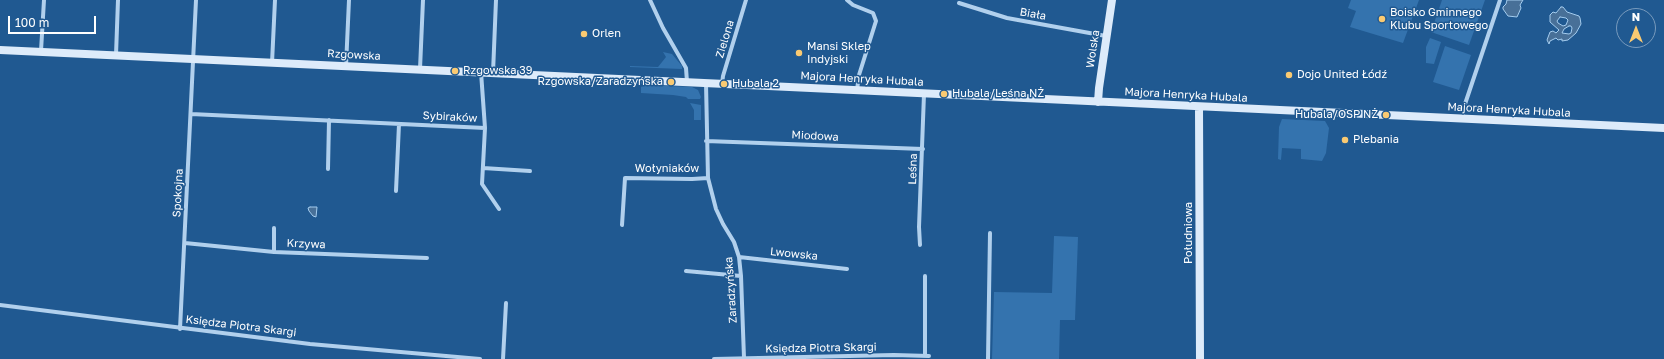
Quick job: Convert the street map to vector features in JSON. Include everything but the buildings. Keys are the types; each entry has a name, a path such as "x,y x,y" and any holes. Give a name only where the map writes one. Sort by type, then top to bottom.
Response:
{"main road":[{"name":"Wolska","path":"1098,102 1098,88 1112,0"},
{"name":"Rzgowska","path":"0,50 706,83"},
{"name":"Majora Henryka Hubala","path":"706,83 1664,128"},
{"name":"Południowa","path":"1199,107 1200,359"}],"street":[{"path":"41,51 44,0"},
{"path":"116,55 118,0"},
{"name":"Spokojna","path":"180,328 196,0"},
{"path":"272,63 275,0"},
{"path":"346,66 349,0"},
{"path":"420,70 423,0"},
{"path":"493,73 496,0"},
{"path":"650,0 663,28 686,68 687,82"},
{"name":"Zielona","path":"722,84 723,76 746,0"},
{"path":"847,0 853,5 872,12 876,21 859,75 857,90"},
{"path":"1463,119 1463,110 1500,0"},
{"name":"Biała","path":"959,3 1008,18 1106,36"},
{"path":"481,72 485,128"},
{"name":"Zaradzyńska","path":"706,83 708,178 716,209 734,242 739,258 744,358"},
{"name":"Leśna","path":"920,245 919,227 924,93"},
{"name":"Sybiraków","path":"191,114 485,128 482,184 499,210"},
{"path":"328,169 329,120"},
{"path":"396,190 399,124"},
{"name":"Miodowa","path":"706,140 923,149"},
{"path":"484,168 530,171"},
{"name":"Wołyniaków","path":"622,225 624,178 708,178"},
{"path":"274,228 274,252"},
{"path":"988,359 990,233"},
{"name":"Krzywa","path":"185,243 274,252 427,258"},
{"name":"Lwowska","path":"739,258 848,269"},
{"path":"686,271 741,276"},
{"name":"Księdza Piotra Skargi","path":"714,359 927,356 925,276"},
{"path":"503,359 506,303"},
{"name":"Księdza Piotra Skargi","path":"0,305 310,344 480,359"}],"shaded area":[{"name":"Boisko Gminnego Klubu Sportowego","path":"1351,0 1419,0 1403,43 1350,27 1356,11 1348,8"},
{"path":"1442,0 1485,0 1469,45 1431,32"},
{"path":"1507,0 1523,0 1517,17 1508,16 1503,9"},
{"path":"1561,7 1563,7 1567,12 1579,16 1581,24 1576,33 1568,40 1562,41 1562,39 1558,40 1556,38 1550,41 1549,44 1547,40 1550,32 1553,31 1556,33 1559,30 1550,22 1550,15 1553,12 1556,13","holes":["1560,17 1568,20 1566,25 1563,26 1558,23 1557,21","1569,26 1572,28 1571,33 1562,33 1564,29"]},
{"path":"1430,38 1441,42 1434,64 1426,63 1426,47"},
{"path":"1445,46 1471,55 1459,90 1433,82"},
{"path":"663,52 672,54 682,66 682,69 630,67 658,67 666,57"},
{"path":"645,85 692,87 698,90 701,97 700,99 688,99 686,97 673,95 641,93 641,87"},
{"path":"690,103 701,105 701,120 694,120 694,110"},
{"path":"1282,119 1325,121 1329,128 1326,153 1322,161 1301,159 1301,149 1282,148 1281,160 1278,159 1279,127"},
{"path":"317,207 316,217 309,211 308,208"},
{"path":"1054,236 1078,237 1075,320 1060,320 1059,359 992,359 994,292 1052,293"}],"place":[{"name":"Boisko Gminnego Klubu Sportowego","path":"1382,19"},
{"name":"Orlen","path":"584,34"},
{"name":"Mansi Sklep Indyjski","path":"799,53"},
{"name":"Rzgowska 39","path":"455,71"},
{"name":"Dojo United Łódź","path":"1289,75"},
{"name":"Rzgowska/Zaradzyńska","path":"671,82"},
{"name":"Hubala 2","path":"724,84"},
{"name":"Hubala/Leśna NŻ","path":"944,94"},
{"name":"Hubala/OSP NŻ","path":"1386,115"},
{"name":"Plebania","path":"1345,140"}]}
